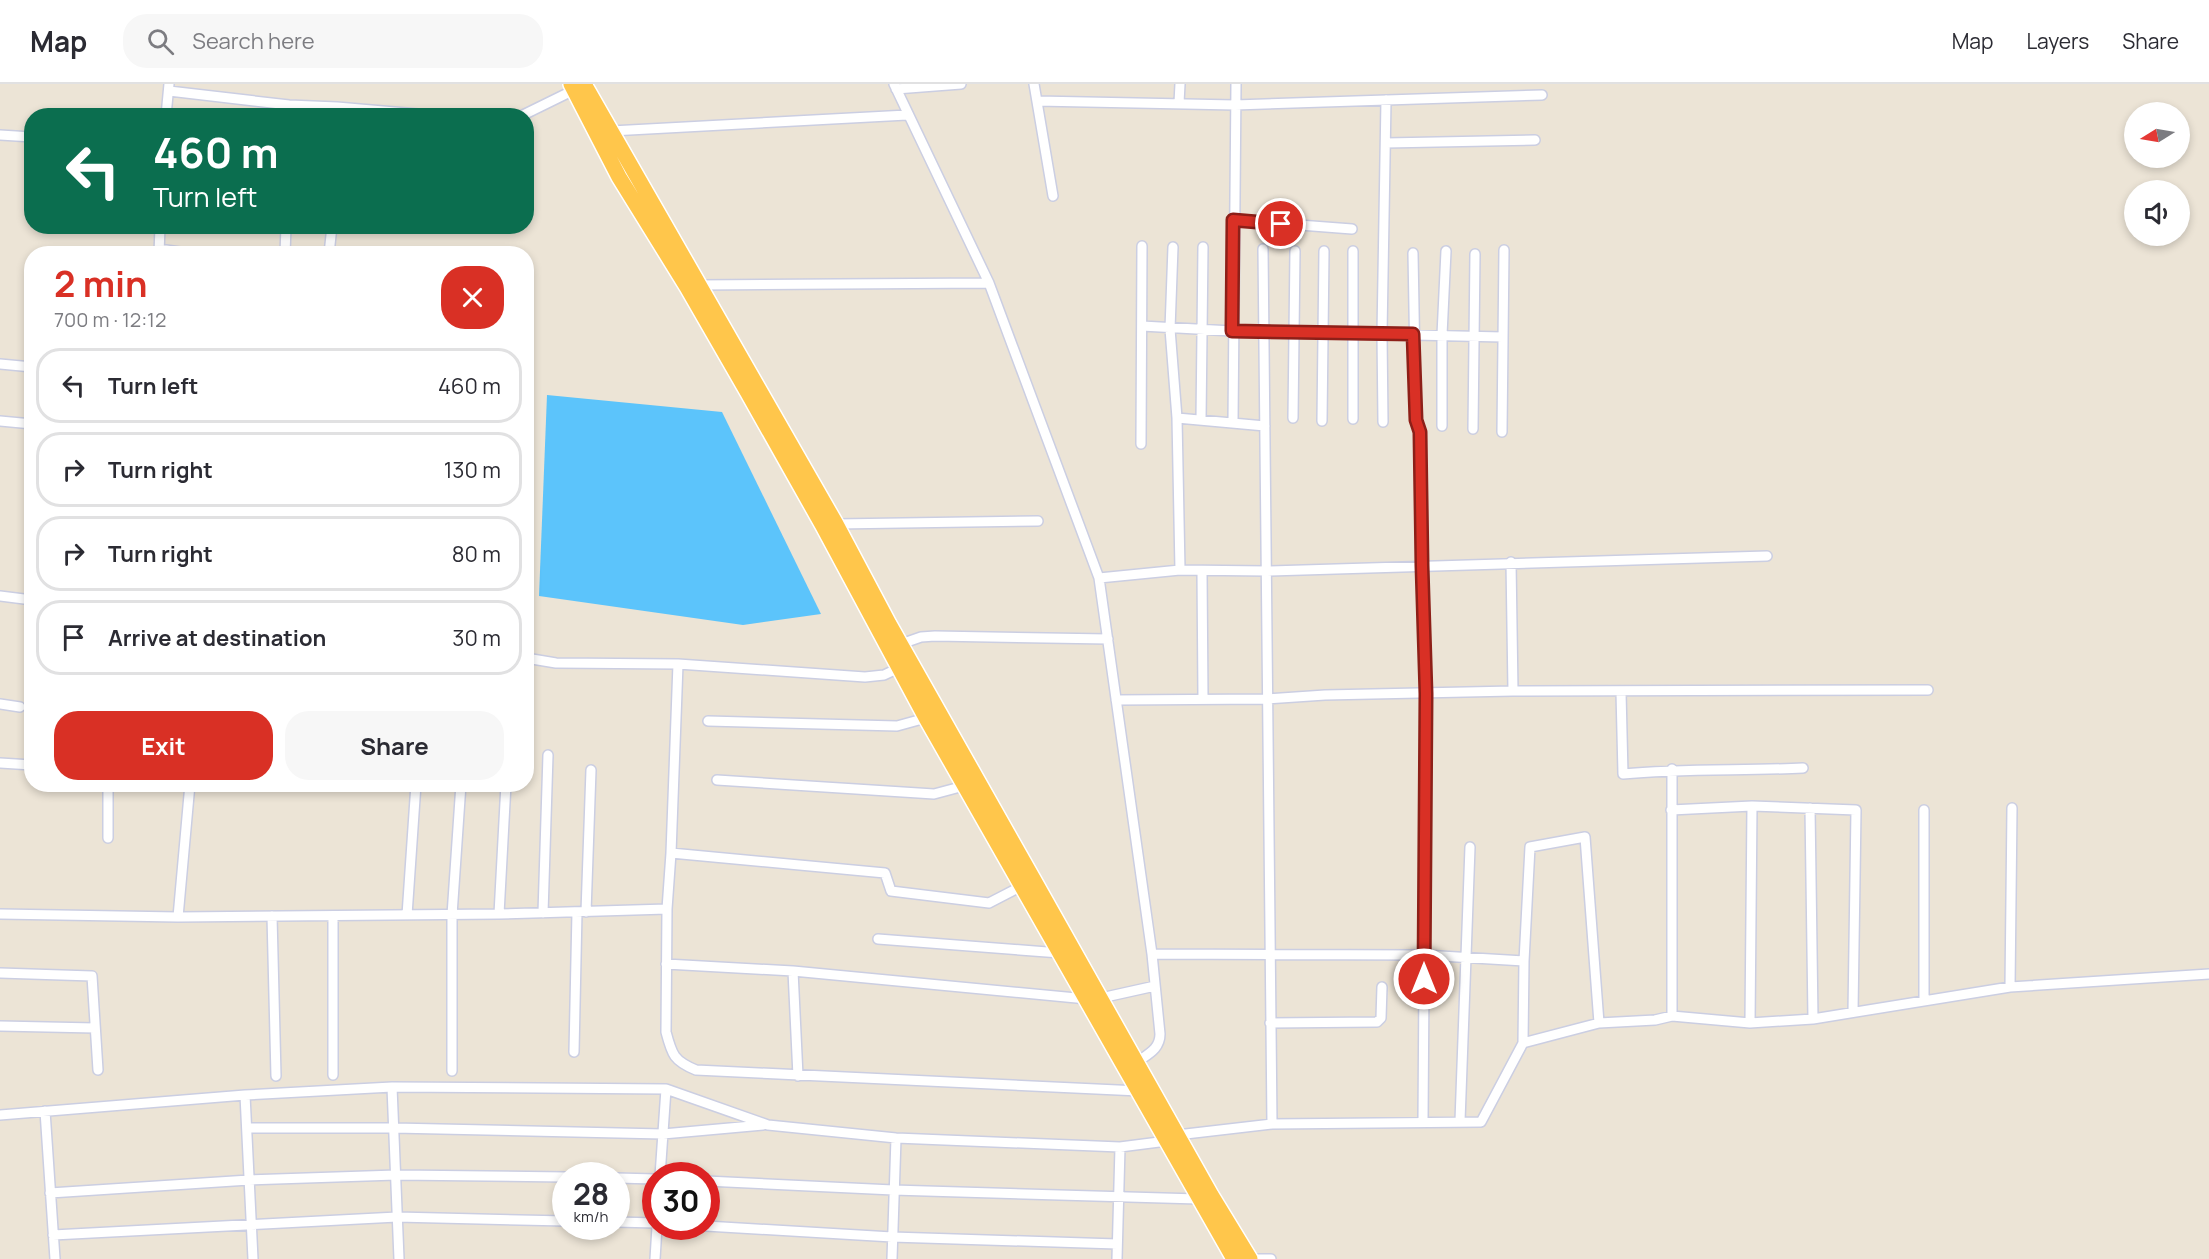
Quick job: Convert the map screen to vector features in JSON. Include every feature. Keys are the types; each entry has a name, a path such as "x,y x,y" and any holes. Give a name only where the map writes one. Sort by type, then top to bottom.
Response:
{"highway":[{"path":"576,86 611,131 836,524 1094,999 1139,1091 1250,1259"},
{"path":"576,86 620,177 687,287 823,526 964,786 1060,952 1137,1062 1198,1199 1234,1259"}],"street":[{"path":"961,84 895,86 989,283 1099,578 1152,954 1160,1042 1157,1048 1137,1062"},
{"path":"1034,84 1053,196"},
{"path":"1179,102 1180,84"},
{"path":"1233,423 1232,331 1236,84"},
{"path":"534,108 576,86"},
{"path":"167,108 169,87 313,108"},
{"path":"1037,101 1179,102 1235,105 1542,96"},
{"path":"1383,422 1382,334 1386,100"},
{"path":"611,131 907,115"},
{"path":"0,135 24,136"},
{"path":"1386,143 1535,140"},
{"path":"1233,220 1352,229"},
{"path":"1141,444 1142,246"},
{"path":"1173,247 1170,329 1177,418 1180,570"},
{"path":"1201,420 1203,247"},
{"path":"1263,249 1272,1124"},
{"path":"1502,432 1504,250"},
{"path":"1293,418 1295,251"},
{"path":"1322,421 1324,251"},
{"path":"1353,251 1353,419"},
{"path":"1442,426 1442,335 1446,251"},
{"path":"1413,253 1413,334 1416,420 1420,432 1426,694 1423,1122"},
{"path":"1473,429 1475,254"},
{"path":"699,285 989,283"},
{"path":"1142,326 1232,331 1503,337"},
{"path":"0,364 24,366"},
{"path":"1177,418 1265,426"},
{"path":"0,421 24,423"},
{"path":"836,524 1038,521"},
{"path":"1099,578 1180,570 1267,571 1767,556"},
{"path":"1511,562 1513,692"},
{"path":"1202,571 1203,698"},
{"path":"0,596 24,599"},
{"path":"901,644 921,637 935,636 1108,639"},
{"path":"534,659 556,663 678,664 865,677 884,675 899,668"},
{"path":"678,664 667,909 666,1032 671,1051 680,1063 696,1070 1139,1091"},
{"path":"1116,700 1268,699 1325,695 1513,692 1928,690"},
{"path":"1621,692 1623,774 1672,769 1755,771 1803,768"},
{"path":"0,704 20,708"},
{"path":"708,721 897,726 926,718"},
{"path":"543,913 548,755"},
{"path":"0,764 24,765"},
{"path":"1672,769 1672,1016"},
{"path":"574,1052 591,770"},
{"path":"717,780 934,794 964,786"},
{"path":"108,792 108,838"},
{"path":"178,917 189,792"},
{"path":"407,915 415,792"},
{"path":"452,1071 452,915 460,792"},
{"path":"500,914 506,792"},
{"path":"1671,810 1752,806 1856,810 1853,1012"},
{"path":"1750,1023 1752,806"},
{"path":"1810,808 1813,1019"},
{"path":"2010,987 2012,808"},
{"path":"1924,810 1924,1000"},
{"path":"247,1128 394,1128 663,1134 768,1125 896,1138 1120,1147 1272,1124 1481,1122 1523,1043 1524,960 1530,847 1585,837 1599,1023"},
{"path":"1460,1122 1470,847"},
{"path":"671,853 885,873 891,891 988,903 1022,886"},
{"path":"0,914 178,917 333,916 667,909"},
{"path":"272,916 276,1076"},
{"path":"333,916 333,1075"},
{"path":"878,939 1060,952"},
{"path":"1152,954 1424,955 1524,960"},
{"path":"666,964 793,971 1094,999 1155,986"},
{"path":"793,971 798,1076"},
{"path":"0,974 92,976 98,1070"},
{"path":"1523,1043 1599,1023 1655,1020 1672,1016 1750,1023 1813,1019 2010,987 2209,974"},
{"path":"1270,1023 1377,1022 1381,1018 1382,987"},
{"path":"0,1026 95,1028"},
{"path":"392,1087 399,1259"},
{"path":"0,1114 245,1095 392,1087 666,1089 768,1125"},
{"path":"661,1162 666,1089"},
{"path":"245,1095 253,1259"},
{"path":"45,1111 55,1259"},
{"path":"892,1259 896,1138"},
{"path":"1117,1259 1120,1147"},
{"path":"50,1193 249,1180 396,1175 552,1178"},
{"path":"720,1182 894,1190 1198,1199"},
{"path":"53,1235 397,1217 552,1221"},
{"path":"720,1227 892,1237 1118,1244"},
{"path":"655,1259 656,1240"},
{"path":"1250,1259 1271,1259"}],"water":[{"path":"547,395 722,412 821,614 743,625 539,596"}],"route":[{"path":"1281,224 1233,220 1232,331 1413,334 1416,420 1420,432 1426,694 1424,979"}]}
